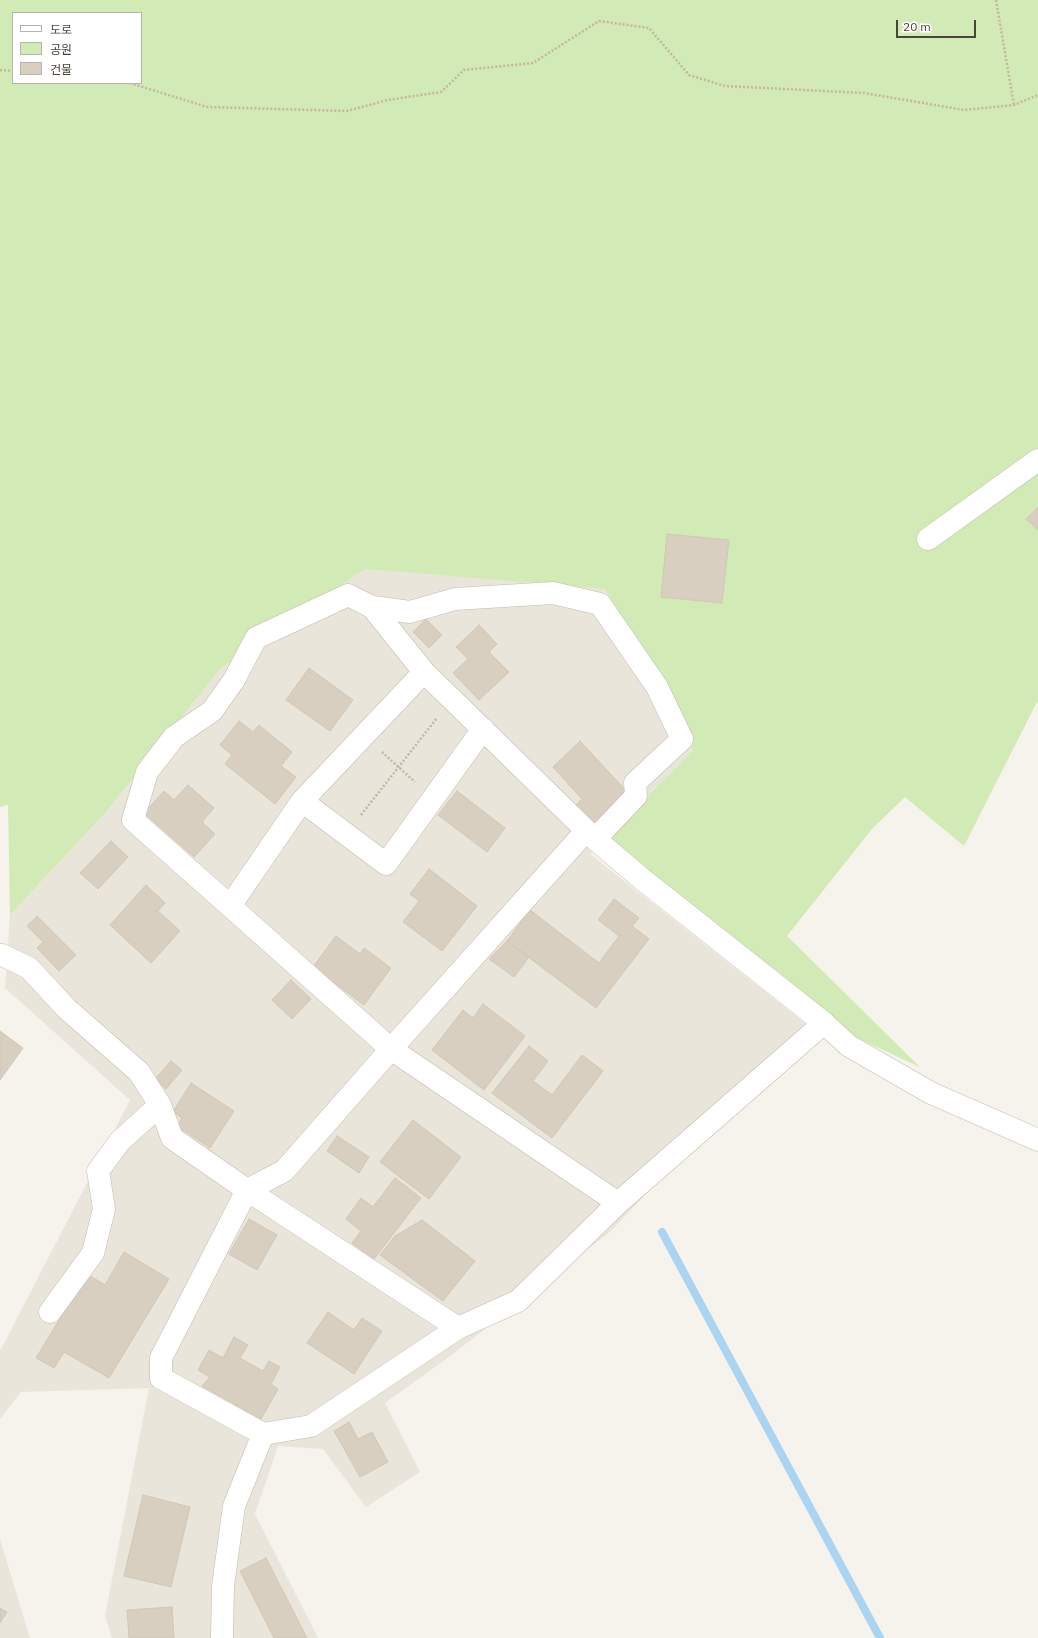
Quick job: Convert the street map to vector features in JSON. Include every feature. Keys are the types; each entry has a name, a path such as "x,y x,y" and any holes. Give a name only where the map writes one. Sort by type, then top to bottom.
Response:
{"street":[{"path":"928,539 1038,460"},
{"path":"618,1203 390,1049 133,820 147,772 174,737 212,711 234,680 256,638 348,595 372,607 410,612 455,599 553,593 600,604 657,687 682,739 634,783 636,796 590,835 390,1049 284,1171 247,1190 161,1358 161,1378 263,1434 311,1426 458,1328 518,1301 618,1203 824,1023"},
{"path":"372,607 424,672 590,835 642,879 824,1023 849,1046 931,1093 1038,1140"},
{"path":"230,906 302,801 424,672"},
{"path":"302,801 386,864 483,729"},
{"path":"0,955 30,968 67,1009 139,1072 160,1105 172,1138 247,1190 458,1328"},
{"path":"50,1312 92,1253 104,1209 98,1171 120,1142 160,1105"},
{"path":"222,1638 223,1586 234,1506 263,1434"}],"path":[{"path":"996,0 1014,105"},
{"path":"133,84 207,107 347,111 388,100 441,92 464,70 533,63 599,21 649,28 689,75 725,86 864,93 964,110 1014,105 1038,95"},
{"path":"0,70 12,71"},
{"path":"346,835 452,699"},
{"path":"364,736 434,798"}],"shaded area":[{"path":"365,569 605,589 683,722 693,751 590,854 807,1025 611,1231 449,1357 385,1403 420,1472 366,1507 323,1449 278,1446 255,1514 318,1638 112,1638 105,1616 149,1388 21,1392 0,1419 0,1351 130,1100 5,988 10,915 107,811 219,670"},
{"path":"0,1539 30,1638 0,1638"}],"green space":[{"path":"0,0 1038,0 1038,703 1037,702 964,846 905,797 872,829 787,936 920,1067 855,1037 607,837 693,751 683,722 605,589 365,569 219,670 107,811 10,915 8,805 0,807"}],"building":[{"path":"1038,507 1038,530 1026,519"},
{"path":"667,534 729,540 722,603 661,597"},
{"path":"426,619 442,635 429,648 413,632"},
{"path":"479,625 497,644 489,652 509,672 479,700 453,673 468,659 456,647"},
{"path":"309,668 353,700 330,731 286,700"},
{"path":"239,721 253,732 259,725 292,752 281,766 296,777 275,804 225,764 232,755 220,745"},
{"path":"580,741 629,794 595,825 576,805 582,799 553,767"},
{"path":"188,785 214,808 202,822 215,834 194,857 144,813 164,791 174,800"},
{"path":"457,791 505,828 487,852 438,815"},
{"path":"111,841 128,857 98,889 80,873"},
{"path":"429,869 477,906 442,951 403,922 419,901 410,894"},
{"path":"146,885 165,903 158,911 180,931 151,963 110,925"},
{"path":"614,899 639,918 632,926 649,939 596,1008 507,941 530,910 599,963 619,936 598,920"},
{"path":"37,916 76,955 59,971 37,948 43,942 27,926"},
{"path":"336,936 360,954 364,948 391,968 364,1005 313,967"},
{"path":"507,941 529,957 514,977 489,959"},
{"path":"291,980 311,999 292,1019 272,1000"},
{"path":"483,1004 525,1036 484,1090 432,1050 463,1010 473,1018"},
{"path":"0,1031 23,1048 0,1080"},
{"path":"529,1046 548,1061 533,1081 552,1095 582,1055 603,1071 552,1138 492,1093"},
{"path":"171,1061 182,1070 166,1089 155,1079"},
{"path":"191,1083 234,1111 210,1148 177,1126 182,1118 173,1112"},
{"path":"413,1120 461,1157 429,1199 380,1162"},
{"path":"337,1136 369,1157 359,1173 327,1151"},
{"path":"395,1178 421,1198 374,1259 352,1243 361,1231 346,1219 361,1198 373,1207"},
{"path":"249,1219 277,1235 257,1270 229,1254"},
{"path":"422,1220 475,1261 443,1301 380,1255 395,1236"},
{"path":"124,1252 169,1279 109,1378 64,1352 54,1368 36,1358 87,1274 105,1285"},
{"path":"328,1312 354,1330 362,1318 382,1331 354,1374 307,1343"},
{"path":"234,1337 248,1345 240,1358 263,1371 269,1361 280,1367 271,1384 278,1389 261,1419 202,1386 210,1377 198,1370 209,1350 223,1358"},
{"path":"349,1422 358,1439 372,1432 388,1462 360,1477 334,1431"},
{"path":"143,1495 190,1507 171,1587 124,1576"},
{"path":"266,1558 307,1638 274,1638 240,1571"},
{"path":"172,1607 174,1638 129,1638 127,1610"},
{"path":"0,1608 7,1612 0,1623"}],"waterway":[{"path":"662,1232 880,1638"}]}
